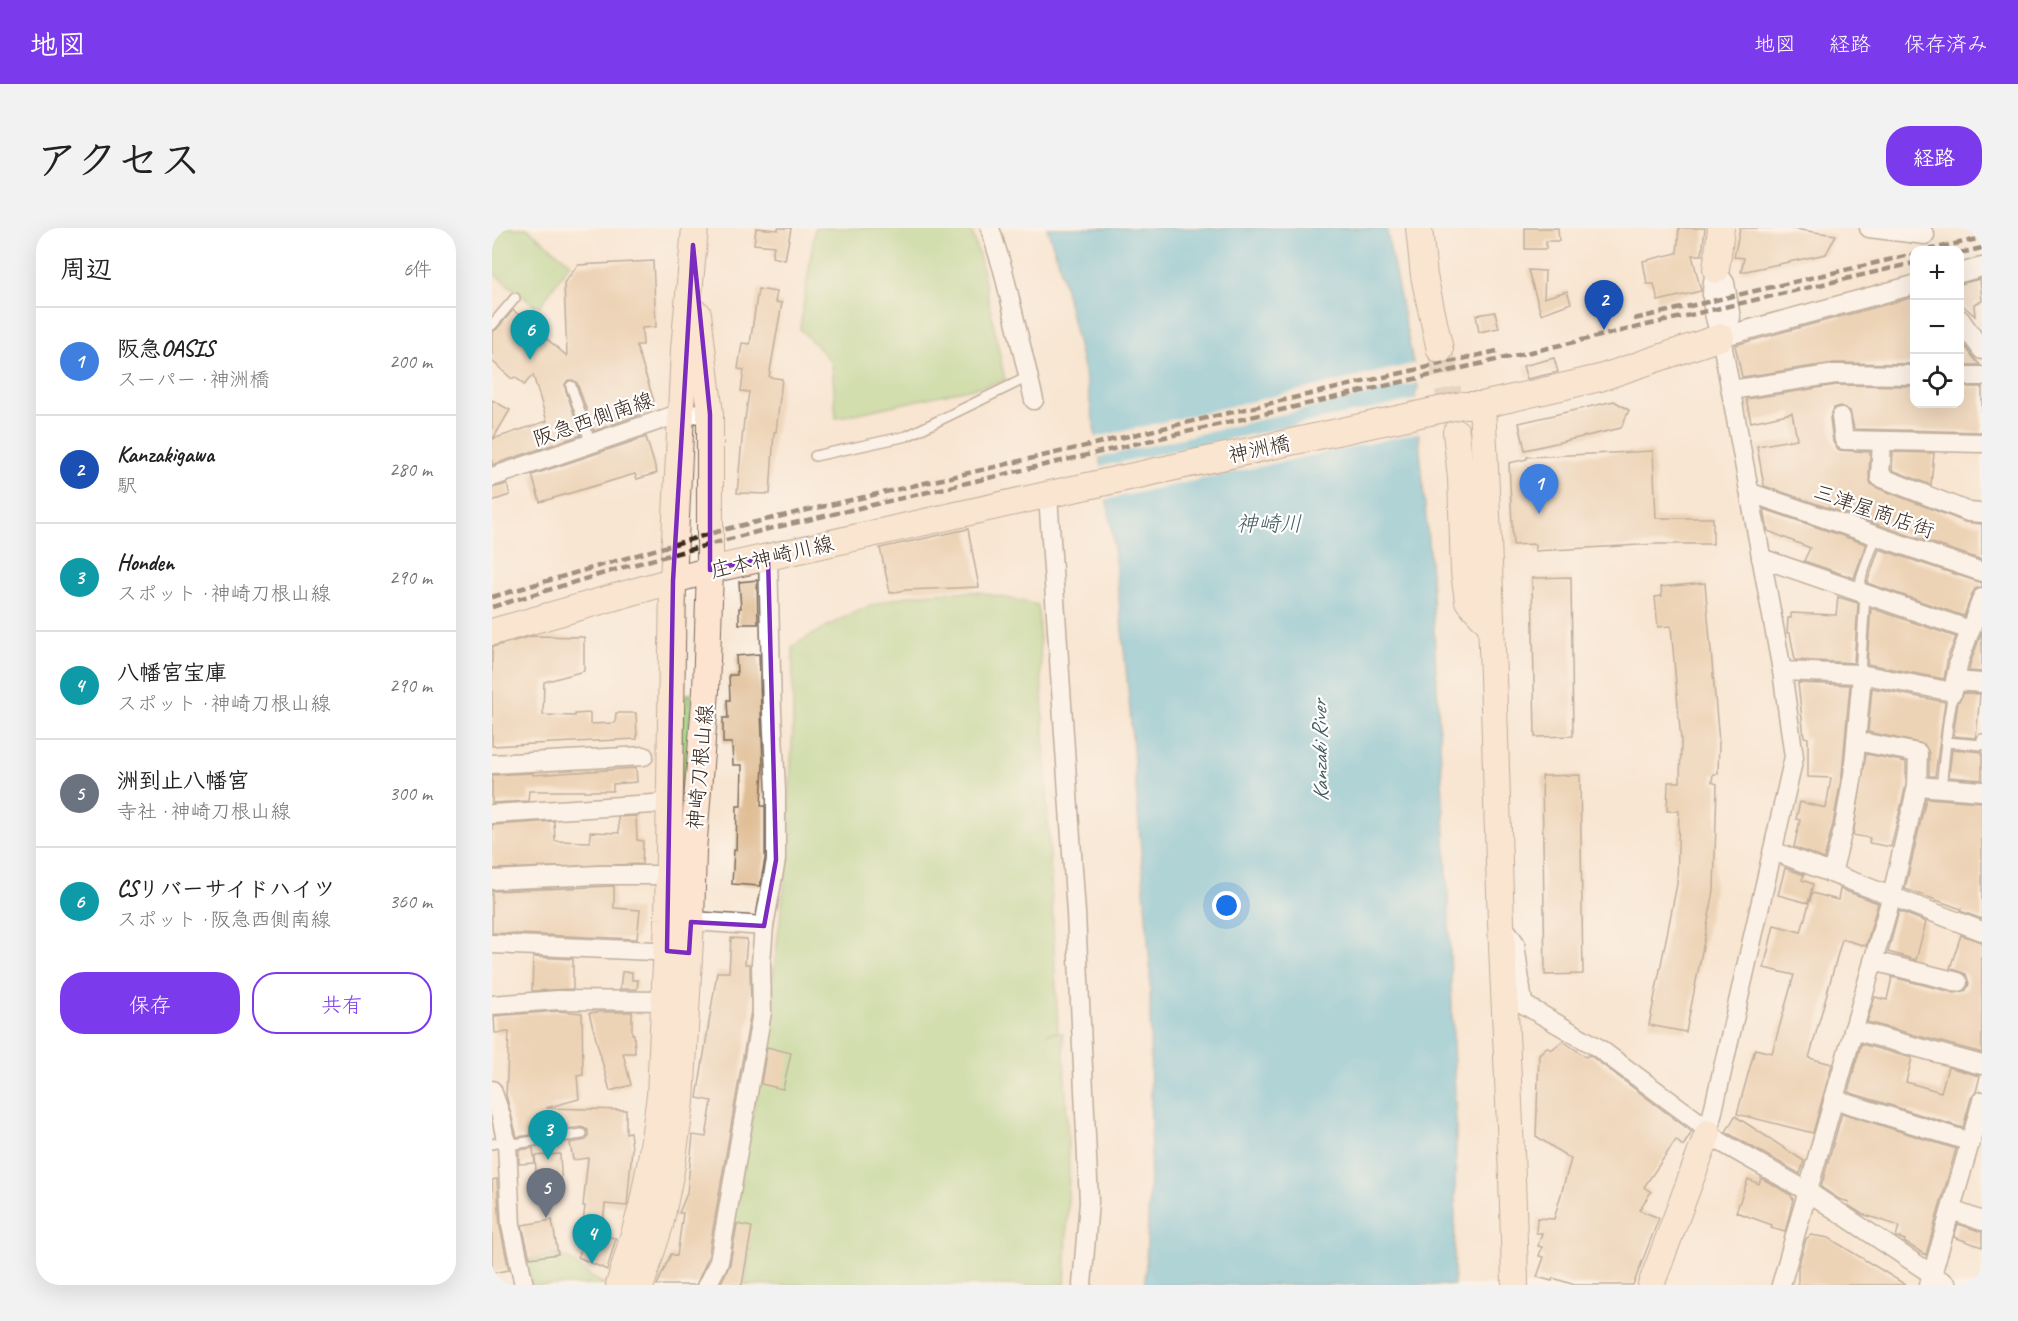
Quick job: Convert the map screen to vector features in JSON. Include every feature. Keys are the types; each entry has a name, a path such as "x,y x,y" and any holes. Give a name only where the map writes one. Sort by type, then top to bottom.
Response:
{"street":[{"path":"990,228 1003,270 1034,400"},
{"path":"1419,228 1424,276 1440,350"},
{"path":"1651,1285 1708,1133 1794,757 1782,671 1751,493 1721,337 1715,322 1710,286 1716,270 1721,228"},
{"path":"1869,228 1926,238"},
{"name":"神崎刀根山線","path":"681,875 669,803 673,580 684,349 694,236"},
{"name":"神崎刀根山線","path":"641,1285 660,1225 681,1102 678,952 681,875 706,691 710,570 710,414 701,345 694,236"},
{"path":"1964,272 1982,267"},
{"path":"1721,337 1910,286"},
{"path":"1964,326 1982,350"},
{"name":"神洲橋","path":"1052,494 1600,378 1721,337"},
{"path":"1731,390 1836,374 1910,375"},
{"path":"1964,376 1982,376"},
{"path":"1472,405 1492,627 1501,923 1513,1161 1515,1285"},
{"name":"阪急西側南線","path":"492,477 681,413 710,414"},
{"path":"1841,417 1844,440 1982,443"},
{"path":"1456,432 1461,478 1464,572 1468,601 1492,627"},
{"path":"1882,441 1880,477 1970,512 1982,513"},
{"name":"三津屋商店街","path":"1751,493 1982,572"},
{"path":"1052,494 1050,510 1076,913 1089,1202 1082,1285"},
{"name":"庄本神崎川線","path":"492,632 710,570 1052,494"},
{"path":"707,1285 719,1262 762,1012 761,963 764,926 776,860 776,791 768,557"},
{"path":"1761,558 1970,630"},
{"path":"1954,687 1970,630 1982,598"},
{"path":"1782,671 1861,675 1954,687 1982,683"},
{"path":"1832,873 1844,826 1853,775 1861,675"},
{"path":"1781,1285 1892,895 1917,786 1918,753 1856,741"},
{"path":"492,764 644,756"},
{"path":"1917,786 1982,791"},
{"path":"492,814 669,803"},
{"path":"1773,851 1982,931"},
{"path":"492,880 599,875 681,875"},
{"path":"680,920 764,926"},
{"path":"1501,923 1515,944 1523,1004 1597,1047 1697,1121 1708,1133 1807,1191 1931,1280 1948,1285"},
{"path":"492,944 678,952"},
{"name":"神崎刀根山線","path":"619,1285 642,1207 651,1160 660,1095 665,1001 678,952"},
{"path":"1872,961 1958,982"},
{"path":"492,1005 558,1000 665,1001"},
{"path":"1853,1030 1982,1065"},
{"path":"492,1090 501,1116 499,1144 511,1225 524,1285"},
{"path":"1833,1099 1971,1142"},
{"path":"1931,1280 1982,1101"},
{"path":"1952,1210 1982,1221"}],"lane":[{"path":"492,325 515,298"},
{"path":"815,456 907,436 1028,377"},
{"path":"571,386 591,444"},
{"path":"1861,675 1862,575 1876,536"},
{"path":"1941,788 1954,687"},
{"path":"1946,742 1982,745 1982,740"},
{"path":"499,1144 582,1134"}],"highlighted area":[{"path":"693,245 710,414 710,570 768,557 776,860 764,926 691,922 689,953 667,951 673,581"}],"green space":[{"path":"492,228 527,228 570,263 540,306 534,305 492,272"},
{"path":"815,228 970,228 980,259 1005,381 836,418 832,362 800,329"},
{"path":"945,592 978,592 1038,605 1058,1032 1046,1033 1063,1033 1069,1170 1065,1285 745,1285 750,1248 734,1241 734,1222 764,1048 785,881 793,728 793,646 852,614 890,600"},
{"path":"686,694 692,694 682,844 680,731"},
{"path":"558,1255 569,1259 605,1285 532,1285 525,1260"}],"water":[{"name":"神崎川","path":"1047,228 1386,228 1418,388 1415,395 1431,574 1448,892 1456,1127 1454,1285 1145,1285 1151,1153 1150,966 1129,699 1112,530 1087,385 1059,263"}],"pier":[{"path":"1417,363 1420,382 1096,458 1093,438"},
{"path":"1418,399 1421,432 1104,500 1098,467"}],"building":[{"path":"756,228 778,230 778,228 791,228 785,260 772,257 774,246 754,244"},
{"path":"1525,228 1558,228 1559,241 1546,241 1546,249 1525,249"},
{"path":"1679,228 1705,228 1702,255 1692,255 1701,291 1658,301 1654,284 1647,284 1643,261 1677,253"},
{"path":"1740,228 1786,228 1836,235 1826,254 1741,272 1744,258 1734,257"},
{"path":"653,261 656,327 642,328 643,345 636,345 654,401 639,415 594,431 577,383 568,380 565,388 581,435 492,465 492,400 510,410 493,439 547,421 533,375 524,385 515,377 512,379 492,361 492,332 513,310 567,356 564,283 578,265"},
{"path":"1528,270 1545,271 1544,298 1567,291 1571,303 1541,314"},
{"path":"1980,279 1982,301 1974,304 1975,316 1964,306 1964,283"},
{"path":"758,289 777,292 775,302 782,303 769,377 782,379 776,432 774,432 770,494 737,493 749,392 741,391 744,370 738,369 742,343 750,344"},
{"path":"1910,298 1910,364 1834,363 1742,377 1735,345"},
{"path":"1495,312 1499,328 1479,332 1476,315"},
{"path":"1964,345 1973,357 1980,365 1964,365"},
{"path":"1554,358 1558,372 1527,379 1523,366"},
{"path":"1837,385 1910,386 1910,408 1964,408 1964,387 1982,387 1982,432 1854,429 1850,411 1840,406 1834,408 1830,418 1833,442 1838,450 1870,452 1869,477 1871,484 1875,487 1965,522 1982,524 1982,560 1764,486 1757,446 1797,439 1792,413 1751,422 1746,399"},
{"path":"1614,401 1629,410 1621,428 1525,450 1519,423"},
{"path":"646,437 657,473 637,479 635,474 540,502 532,475"},
{"path":"1653,451 1656,518 1713,518 1713,544 1657,544 1535,551 1535,544 1513,545 1509,463 1527,459 1527,457"},
{"path":"1893,452 1934,453 1931,485 1892,470"},
{"path":"507,484 510,495 492,501 492,488"},
{"path":"1764,509 1866,544 1854,578 1804,561 1810,548 1768,531"},
{"path":"968,529 979,587 906,590 890,593 880,548"},
{"path":"1879,549 1982,583 1982,587 1975,589 1964,616 1867,583"},
{"path":"1571,577 1573,736 1535,737 1532,578"},
{"path":"757,580 758,624 739,624 739,608 741,608 739,582"},
{"path":"1705,583 1719,742 1718,774 1713,774 1712,782 1717,784 1714,891 1686,1032 1649,1025 1677,884 1679,811 1667,811 1668,782 1680,782 1681,741 1671,626 1658,627 1655,597 1662,596 1661,587"},
{"path":"1838,597 1858,603 1854,663 1795,660 1790,633 1787,633 1788,618 1791,618 1791,613 1836,615"},
{"path":"1871,608 1956,637 1948,657 1944,679 1867,664"},
{"path":"1982,631 1982,672 1969,671 1970,664"},
{"path":"532,636 584,637 584,671 544,682 543,715 575,716 575,714 590,713 590,724 615,723 616,713 636,713 637,739 492,746 492,647"},
{"path":"759,654 763,765 761,806 765,806 765,859 760,886 732,884 734,850 736,850 737,806 741,806 742,765 733,765 732,743 723,743 723,718 728,718 727,700 730,700 729,675 737,675 736,656"},
{"path":"1798,683 1850,685 1842,774 1824,859 1794,847 1800,820 1796,819 1800,802 1826,808 1831,778 1808,777 1808,738 1804,737"},
{"path":"1872,688 1945,702 1935,776 1929,776 1929,753 1924,744 1868,732"},
{"path":"1964,693 1980,694 1976,738 1953,736 1958,702"},
{"path":"1952,749 1982,752 1982,780 1949,777"},
{"path":"1866,754 1906,762 1906,785 1891,847 1869,843 1870,838 1853,835"},
{"path":"636,768 637,782 613,784 613,791 529,791 528,801 492,803 492,775 533,773 533,775"},
{"path":"1580,775 1583,974 1545,975 1542,776"},
{"path":"1926,798 1982,802 1982,919 1905,889"},
{"path":"636,816 637,840 643,841 642,864 492,869 492,825 554,821 555,841 590,842 590,832 619,833 618,817"},
{"path":"1785,868 1804,875 1802,880 1813,884 1808,903 1778,895"},
{"path":"614,886 614,908 640,910 637,939 492,933 492,891"},
{"path":"1840,889 1878,903 1866,946 1842,939 1809,1058 1832,1064 1813,1133 1737,1114 1755,1049 1772,1053 1794,975 1764,968 1774,925 1801,932 1812,893 1838,900"},
{"path":"1899,911 1926,922 1916,960 1888,952"},
{"path":"1961,935 1982,942 1982,1053 1867,1022 1875,997 1887,1000 1892,977 1955,993 1966,990 1969,984 1966,974 1950,968"},
{"path":"731,938 747,939 745,964 750,964 751,1011 708,1258 696,1285 657,1285 671,1254 677,1256 683,1213 679,1213 687,1193 693,1135 706,1137 712,1101 697,1098 717,972 729,972"},
{"path":"533,957 573,959 573,989 532,991"},
{"path":"622,972 632,972 632,980 638,980 637,989 620,989"},
{"path":"558,1011 582,1013 583,1075 577,1076 579,1099 546,1108 626,1110 626,1133 630,1132 632,1148 627,1206 605,1204 602,1236 616,1238 607,1270 578,1257 588,1232 582,1232 588,1158 573,1160 570,1143 586,1140 588,1130 582,1127 568,1129 567,1125 563,1124 530,1127 531,1135 517,1137 506,1095 509,1032 495,1033 494,1016"},
{"path":"632,1012 635,1053 623,1053 631,1085 610,1091 589,1013"},
{"path":"1563,1041 1586,1057 1591,1056 1692,1132 1683,1146 1676,1140 1644,1187 1651,1192 1639,1210 1659,1218 1633,1285 1575,1285 1553,1278 1552,1281 1537,1277 1544,1257 1539,1256 1542,1247 1538,1246 1542,1233 1536,1233 1537,1218 1554,1219 1571,1159 1536,1136 1539,1054 1547,1047 1551,1050"},
{"path":"1861,1044 1912,1058 1906,1082 1941,1092 1948,1067 1980,1076 1963,1128 1848,1092"},
{"path":"767,1047 791,1053 783,1089 761,1084"},
{"path":"1842,1113 1956,1149 1926,1255 1904,1242 1905,1240 1896,1237 1899,1226 1862,1214 1848,1205 1849,1202 1839,1199 1821,1187"},
{"path":"1735,1116 1804,1161 1800,1174 1726,1132"},
{"path":"533,1148 535,1163 519,1164 519,1150"},
{"path":"560,1154 562,1190 542,1191 542,1187 537,1187 535,1156"},
{"path":"1761,1178 1791,1195 1793,1200 1785,1232 1736,1212 1748,1179 1759,1184"},
{"path":"497,1179 500,1227 509,1270 492,1273 492,1180"},
{"path":"552,1220 558,1254 530,1258 522,1225"},
{"path":"737,1224 752,1227 742,1285 720,1285 730,1264"},
{"path":"1958,1224 1982,1232 1982,1247 1954,1237"},
{"path":"1811,1235 1829,1238 1906,1285 1798,1285 1798,1267 1806,1239"}],"tunnel":[{"path":"1440,350 1456,429"}],"railway":[{"path":"1945,246 1982,238"},
{"path":"1964,252 1982,248"},
{"path":"1634,319 1910,255"},
{"path":"492,607 621,568 760,531 1910,264"},
{"path":"492,597 730,528 1497,351"}],"place":[{"name":"Kanzakigawa","path":"1604,330"},
{"name":"CSリバーサイドハイツ","path":"530,360"},
{"name":"阪急OASIS","path":"1539,514"},
{"name":"Honden","path":"548,1160"},
{"name":"洲到止八幡宮","path":"546,1218"},
{"name":"八幡宮宝庫","path":"592,1264"}],"water label":[{"name":"Kanzaki River","path":"1319,751"}]}
